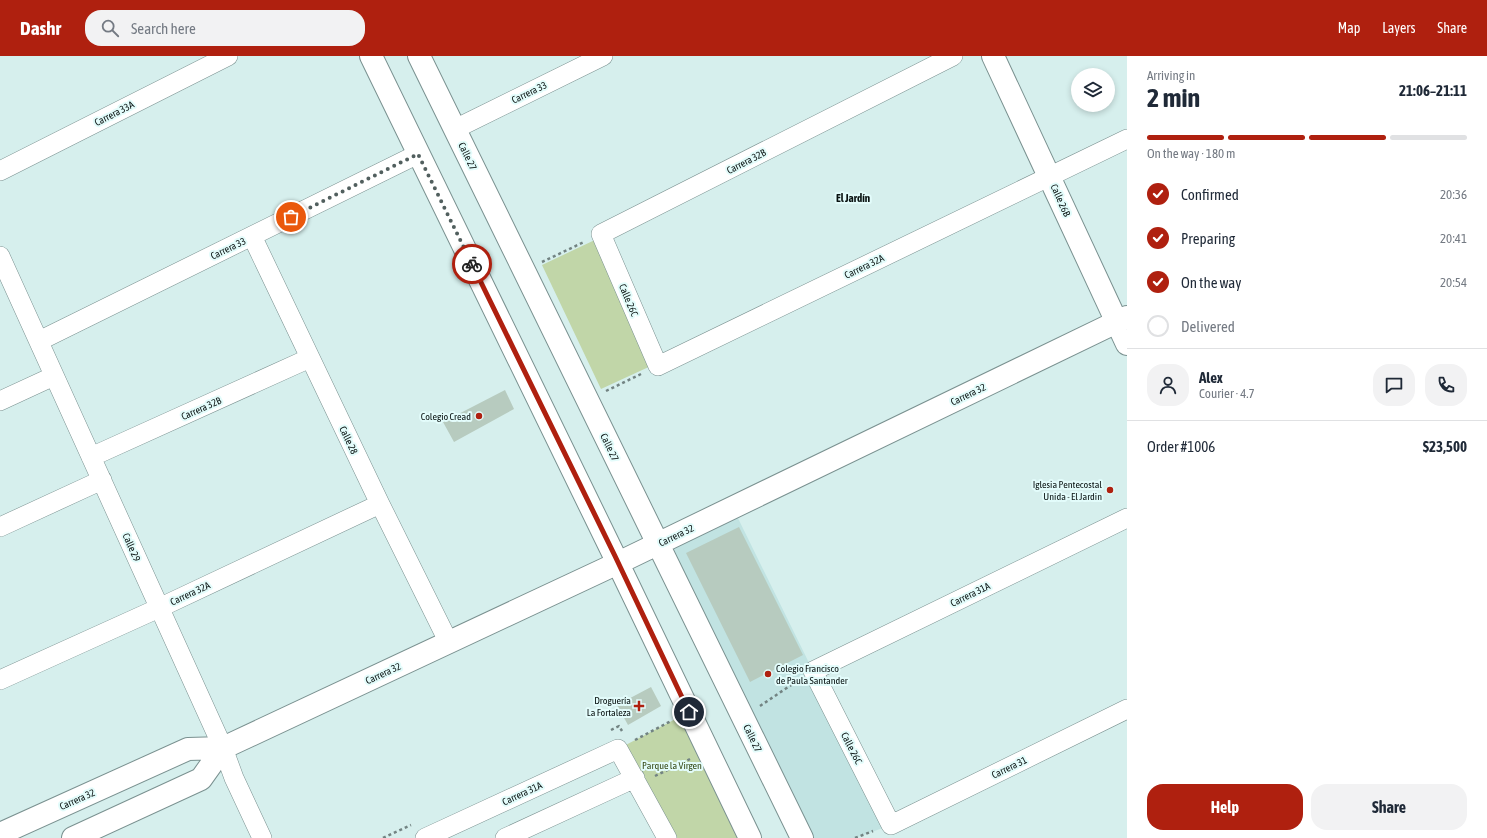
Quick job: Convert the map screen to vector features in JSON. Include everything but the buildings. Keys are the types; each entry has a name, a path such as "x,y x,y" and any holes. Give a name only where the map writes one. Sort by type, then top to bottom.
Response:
{"main road":[{"path":"371,56 750,838"},
{"name":"Calle 27","path":"420,56 802,838"},
{"name":"Calle 26B","path":"993,56 1050,176 1122,320 1127,344"},
{"name":"Carrera 32","path":"0,834 188,749 223,748 658,544 1122,320"},
{"name":"Carrera 32","path":"73,838 201,779 223,748"}],"street":[{"name":"Carrera 33A","path":"0,171 228,56"},
{"name":"Carrera 33","path":"455,128 604,56"},
{"name":"Carrera 32B","path":"601,234 954,56"},
{"name":"Carrera 32A","path":"658,366 1127,139"},
{"name":"Carrera 33","path":"39,341 418,154"},
{"name":"Calle 26C","path":"601,234 658,366"},
{"name":"Calle 28","path":"252,236 380,504 449,643"},
{"name":"Calle 29","path":"0,256 223,748 234,778 262,838"},
{"name":"Carrera 32B","path":"91,457 310,358"},
{"path":"0,401 54,376"},
{"path":"0,527 102,480"},
{"name":"Carrera 32A","path":"0,680 159,608 380,504"},
{"name":"Carrera 31A","path":"813,671 1127,518"},
{"name":"Calle 26C","path":"813,671 891,825"},
{"name":"Carrera 31","path":"891,825 1127,709"},
{"path":"618,749 667,838"},
{"name":"Carrera 31A","path":"425,838 618,749"},
{"path":"505,838 636,781"}],"path":[{"path":"538,264 601,234"},
{"path":"600,393 658,366"},
{"path":"754,710 813,671"},
{"path":"618,749 689,712"},
{"path":"636,781 707,750"}],"shaded area":[{"name":"Colegio Francisco de Paula Santander","path":"733,508 891,825 855,838 802,838 658,544"}],"green space":[{"path":"599,238 653,365 601,389 542,265"},
{"name":"Parque la Virgen","path":"689,712 750,838 667,838 618,749"}],"way so far":[{"path":"291,217 418,154 472,264"}],"place":[{"name":"Colegio Cread","path":"479,416"},
{"name":"Iglesia Pentecostal Unida - El Jardin","path":"1110,490"},
{"name":"Colegio Francisco de Paula Santander","path":"768,674"},
{"name":"Droguería La Fortaleza","path":"639,706"}],"district":[{"name":"El Jardín","path":"853,198"}],"route":[{"path":"472,264 615,556 689,712"}]}
